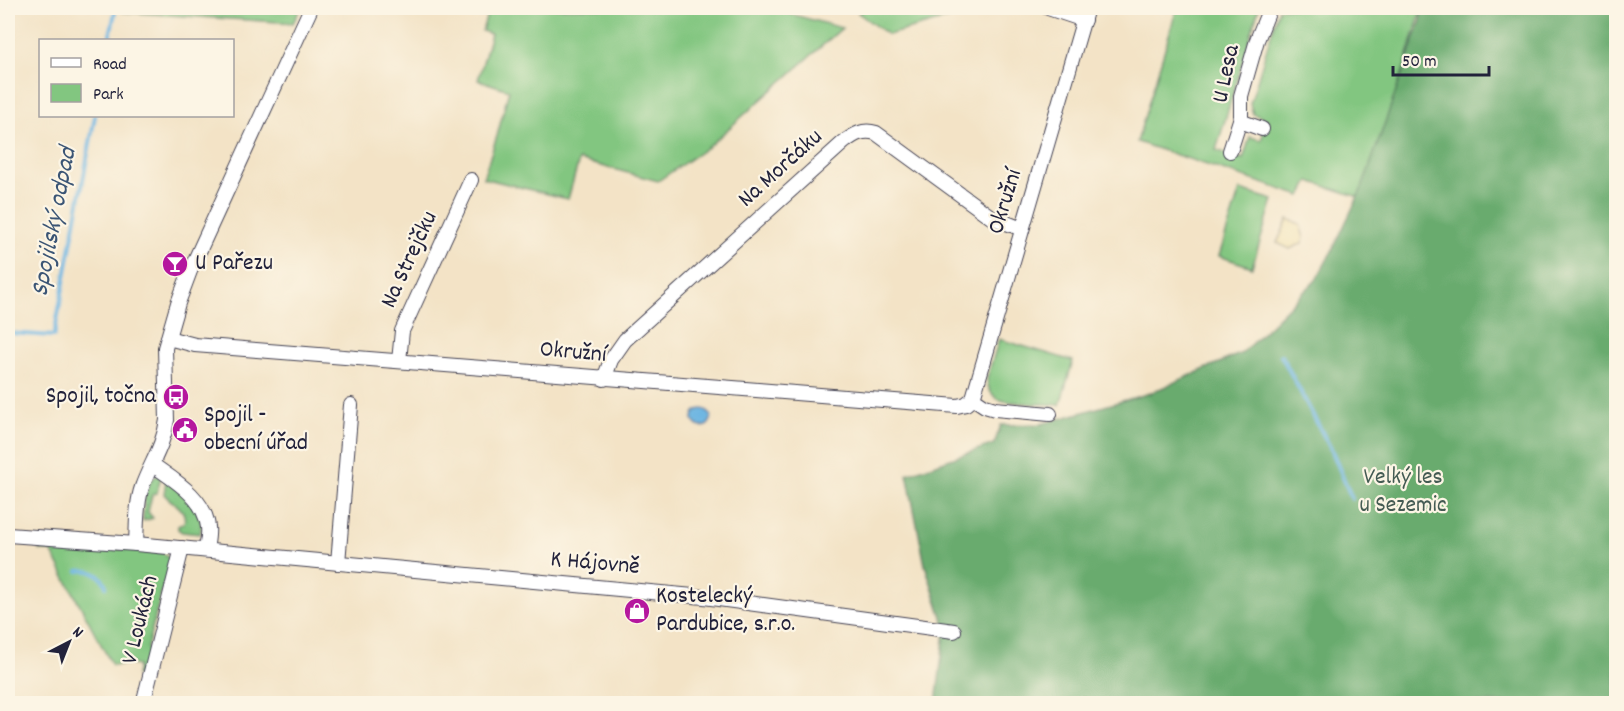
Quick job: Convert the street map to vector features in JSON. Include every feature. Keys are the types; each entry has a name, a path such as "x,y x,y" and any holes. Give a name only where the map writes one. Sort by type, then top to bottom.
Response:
{"street":[{"path":"136,544 140,494 164,440 167,420 164,362 168,338 190,271 311,8"},
{"name":"Okružní","path":"168,338 195,345 604,379 957,406 966,404 973,398 1085,14 1048,8"},
{"name":"U Lesa","path":"1230,151 1240,121 1241,96 1257,40 1270,8"},
{"path":"1240,121 1262,129"},
{"name":"Na Morčáku","path":"604,379 611,360 625,340 856,133 863,131 876,134 991,217 1022,229"},
{"name":"Na Strejčku","path":"399,361 402,331 471,180"},
{"path":"973,398 985,406 996,409 1050,414"},
{"path":"338,563 351,405"},
{"path":"153,465 192,496 203,511 208,526 206,550"},
{"name":"K Hájovně","path":"8,536 206,550 704,597 954,631"},
{"name":"V Loukách","path":"143,704 182,548"}],"green space":[{"path":"124,8 301,8 293,23 123,12"},
{"path":"489,8 769,8 842,28 709,146 658,181 579,160 568,199 483,178 509,90 478,80 491,34 482,31"},
{"path":"863,8 986,8 888,35 858,13"},
{"path":"1177,8 1259,8 1216,150 1243,159 1250,137 1261,140 1268,120 1253,114 1250,104 1279,8 1422,8 1365,199 1309,181 1301,196 1137,142"},
{"name":"Velký les u Sezemic","path":"1421,8 1616,8 1616,703 936,703 945,631 925,565 907,474 994,444 1001,425 1041,424 1150,393 1242,353 1316,280 1333,249 1362,188 1421,20"},
{"path":"1240,190 1273,200 1252,267 1219,256"},
{"path":"999,339 1073,361 1060,405 1010,402 993,395 988,387 987,378"},
{"path":"161,476 157,493 152,495 148,512 153,518 143,521 147,488 153,478"},
{"path":"166,480 185,496 196,510 200,518 200,534 182,532 178,529 178,526 184,523 185,518 182,510 164,494"},
{"path":"40,543 162,552 174,563 171,577 164,583 147,648 151,653 143,677 136,675 138,666 112,665 51,551 39,550"}],"sand":[{"path":"1288,219 1300,224 1304,238 1302,243 1290,249 1277,243"}],"water":[{"path":"702,409 708,412 711,418 708,424 702,427 696,424 693,418 696,412"}],"waterway":[{"name":"Spojilský odpad","path":"109,39 116,8"},
{"name":"Spojilský odpad","path":"8,333 54,336 95,117"},
{"path":"1281,355 1332,451 1352,499"},
{"path":"78,571 95,573 102,578 106,586"}],"place":[{"name":"U Pařezu","path":"175,264"},
{"name":"Spojil, točna","path":"176,397"},
{"name":"Spojil - obecní úřad","path":"185,430"},
{"name":"Kostelecký Pardubice, s.r.o.","path":"637,611"}]}
